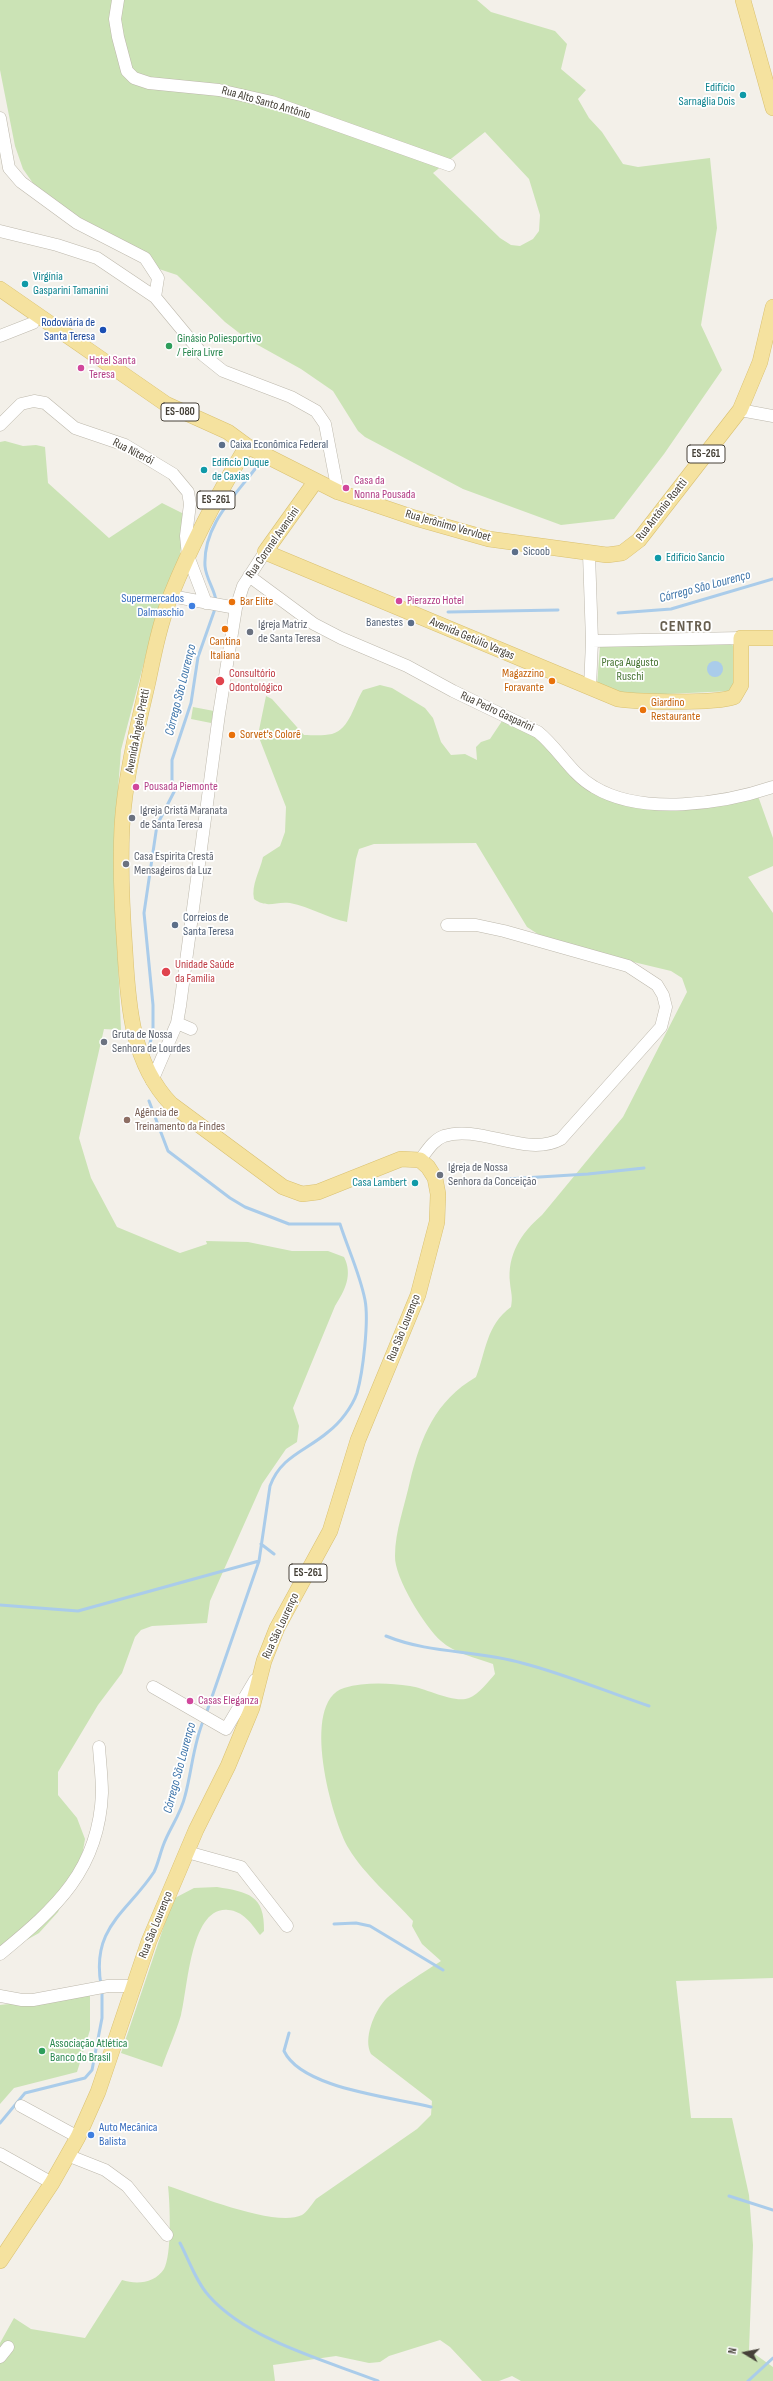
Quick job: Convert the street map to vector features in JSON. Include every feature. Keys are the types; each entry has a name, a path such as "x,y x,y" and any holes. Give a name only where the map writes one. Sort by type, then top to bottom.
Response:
{"main road":[{"path":"743,0 768,74 773,108"},
{"name":"ES-080","path":"0,289 166,404 228,432 247,446"},
{"name":"ES-080","path":"0,300 168,417 225,441 247,446"},
{"name":"Rua Antônio Roatti","path":"590,554 607,555 622,553 639,540 740,410 760,362 773,307"},
{"name":"Rua Jerônimo Vervloet","path":"247,446 315,482 338,492 415,518 489,539 590,554"},
{"name":"Avenida Ângelo Pretti","path":"152,1081 142,1061 136,1040 128,998 121,879 122,824 142,708 155,651 171,596 210,510 247,446"},
{"name":"Rua Coronel Avancini","path":"265,552 315,482"},
{"name":"Avenida Getúlio Vargas","path":"265,552 590,688"},
{"path":"590,688 618,699 629,700 729,698 738,694 741,685 741,638 773,638"},
{"name":"ES-261","path":"152,1081 171,1104 283,1187 294,1192 302,1194 318,1192 401,1159 420,1160"},
{"name":"Rua São Lourenço","path":"0,2261 52,2183 78,2137 98,2092 132,1986 149,1941 187,1852 228,1766 252,1708 264,1661 283,1616 330,1531 358,1440 418,1295 437,1222 438,1194 435,1178 428,1167 420,1160"}],"street":[{"name":"Rua Alto Santo Antônio","path":"118,0 115,19 118,37 128,71 134,78 149,83 219,90 266,101 448,165"},
{"path":"0,118 9,168 15,177 77,223 146,258 158,278 155,297"},
{"path":"0,231 57,245 97,258 155,297 203,355 218,368 242,380 291,397 316,411 325,424 338,492"},
{"path":"0,336 33,323"},
{"name":"Rua Niterói","path":"0,425 21,404 34,401 45,402 75,428 125,445 173,474 188,492 190,504 186,536 188,556 213,604"},
{"path":"740,410 773,416"},
{"name":"Rua Coronel Avancini","path":"152,1081 176,1023 220,706 236,608 239,596 249,576 265,552"},
{"path":"590,554 592,641 590,688"},
{"name":"Rua Pedro Gasparini","path":"249,576 326,630 407,666 453,691 538,732 550,742 582,779 595,788 612,796 662,804 693,805 725,800 773,787"},
{"path":"171,596 236,608"},
{"path":"592,641 741,638"},
{"path":"420,1160 432,1144 443,1136 475,1134 537,1144 555,1142 561,1139 661,1027 666,1007 663,996 657,985 628,966 504,931 476,925 447,925"},
{"path":"176,1023 191,1029"},
{"path":"153,1687 226,1729 264,1661"},
{"path":"0,1954 34,1927 60,1900 75,1881 90,1852 98,1820 102,1792 99,1747"},
{"path":"187,1852 240,1868 287,1926"},
{"path":"0,1996 22,2000 33,2000 88,1988 132,1986"},
{"path":"21,2106 78,2137"},
{"path":"0,2154 52,2183"},
{"path":"67,2155 105,2170 128,2186 167,2234"},
{"path":"0,2357 8,2347"}],"green space":[{"path":"0,0 477,0 491,12 555,31 567,44 561,69 586,90 578,99 589,118 602,132 623,164 638,167 710,158 717,228 701,325 722,370 664,454 614,519 561,525 463,489 365,437 358,431 333,391 301,369 247,339 225,322 177,275 153,267 95,231 35,186 23,169 15,146 0,70","holes":["485,132 529,179 540,215 539,231 533,239 520,246 511,245 500,238 433,173"]},
{"path":"5,441 23,446 36,445 45,447 48,483 109,538 162,503 186,515 179,561 151,636 121,750 118,790 115,890 121,1030 104,1029 79,1138 91,1178 117,1227 180,1253 207,1244 206,1241 248,1242 292,1251 328,1251 344,1257 347,1264 348,1276 345,1288 335,1306 293,1408 299,1426 297,1442 286,1449 262,1484 210,1601 207,1623 152,1626 141,1630 135,1637 122,1673 98,1705 58,1772 58,1795 77,1818 85,1839 81,1862 58,1912 39,1933 0,1955 0,442"},
{"name":"Praça Augusto Ruschi","path":"730,644 734,646 735,687 732,691 623,696 597,685 600,646"},
{"path":"380,685 392,688 425,708 433,718 441,742 451,755 465,754 477,760 476,747 481,742 490,739 504,718 531,730 574,776 633,803 758,796 773,838 773,866 748,877 773,913 773,1978 676,1981 691,2118 732,2118 749,2195 753,2245 749,2350 773,2367 773,2381 521,2381 512,2376 499,2381 482,2381 450,2347 440,2340 389,2356 380,2362 369,2363 336,2356 273,2365 275,2381 0,2381 0,2343 14,2318 31,2329 85,2338 122,2280 128,2282 145,2282 160,2274 167,2262 168,2253 170,2216 168,2186 216,2203 256,2214 290,2218 302,2215 308,2210 316,2199 417,2129 431,2115 432,2101 371,2054 368,2041 374,2018 385,2000 404,1985 441,1961 422,1944 412,1926 413,1921 362,1867 349,1849 342,1835 328,1789 323,1763 321,1738 323,1715 331,1698 344,1688 352,1686 377,1684 402,1685 416,1687 456,1699 463,1699 469,1698 476,1694 495,1674 493,1664 452,1649 434,1634 419,1613 400,1576 396,1565 395,1547 414,1465 425,1435 432,1422 450,1397 476,1377 488,1339 496,1322 511,1307 512,1297 510,1273 513,1254 517,1245 528,1229 542,1215 623,1117 687,992 682,978 671,971 550,942 527,927 476,843 374,844 359,849 356,859 347,922 290,903 263,904 254,899 253,894 255,883 263,857 280,846 285,832 286,807 258,735 266,696 272,699 304,735 325,735 332,734 343,727 351,715 363,690"},
{"path":"193,707 214,711 211,723 191,719"},
{"path":"217,1887 238,1891 252,1897 258,1903 261,1910 264,1919 264,1931 260,1935 246,1918 233,1911 228,1910 215,1912 206,1921 198,1935 189,1970 181,2015 162,2067 121,2053 173,1899 194,1888"},
{"name":"Associação Atlética Banco do Brasil","path":"90,1995 90,2030 77,2072 14,2088 0,2104 0,2005"}],"water":[{"path":"715,661 721,663 723,669 721,675 715,677 709,675 707,669 709,663"}],"waterway":[{"name":"Córrego São Lourenço","path":"216,601 205,566 209,538 221,513 255,469"},
{"name":"Córrego São Lourenço","path":"618,613 671,609 773,579"},
{"name":"Córrego São Lourenço","path":"149,1047 153,1032 153,1005 144,913 157,825 175,790 172,780 172,760 191,703 198,657 216,606"},
{"name":"Córrego São Lourenço","path":"448,612 558,610"},
{"name":"Córrego São Lourenço","path":"149,1101 168,1151 230,1198 245,1207 289,1224 340,1224 360,1281 366,1309 366,1333 363,1360 357,1393 352,1404 341,1419 320,1439 287,1461 275,1476 270,1486 259,1561 206,1714"},
{"path":"507,1179 588,1174 644,1168"},
{"path":"261,1544 274,1554"},
{"path":"0,1605 78,1611 259,1561"},
{"path":"386,1636 419,1646 488,1656 538,1667 649,1706"},
{"name":"Córrego São Lourenço","path":"101,1985 99,1965 101,1949 106,1935 123,1910 154,1872 162,1849 183,1803 197,1738 204,1719"},
{"path":"334,1924 356,1923 370,1926 443,1970"},
{"name":"Córrego São Lourenço","path":"0,2123 25,2093 85,2078 92,2070 102,2018 102,1991"},
{"path":"289,2033 284,2051 294,2064 309,2074 328,2083 350,2090 431,2107"},
{"path":"729,2196 773,2210"},
{"path":"180,2243 196,2278 204,2290 225,2311 244,2325 265,2337 288,2347 378,2381"},
{"path":"748,2381 773,2358"}],"place":[{"name":"Edifício Sarnaglia Dois","path":"743,95"},
{"name":"Virgínia Gasparini Tamanini","path":"25,284"},
{"name":"Rodoviária de Santa Teresa","path":"103,330"},
{"name":"Ginásio Poliesportivo / Feira Livre","path":"169,346"},
{"name":"Hotel Santa Teresa","path":"81,368"},
{"name":"Caixa Econômica Federal","path":"222,445"},
{"name":"Edificío Duque de Caxias","path":"204,470"},
{"name":"Casa da Nonna Pousada","path":"346,488"},
{"name":"Sicoob","path":"515,552"},
{"name":"Edifício Sancio","path":"658,558"},
{"name":"Pierazzo Hotel","path":"399,601"},
{"name":"Bar Elite","path":"232,602"},
{"name":"Supermercados Dalmaschio","path":"192,606"},
{"name":"Banestes","path":"411,623"},
{"name":"Cantina Italiana","path":"225,629"},
{"name":"Igreja Matriz de Santa Teresa","path":"250,632"},
{"name":"Consultório Odontológico","path":"220,681"},
{"name":"Magazzino Foravante","path":"552,681"},
{"name":"Giardino Restaurante","path":"643,710"},
{"name":"Sorvet's Colorê","path":"232,735"},
{"name":"Pousada Piemonte","path":"136,787"},
{"name":"Igreja Cristã Maranata de Santa Teresa","path":"132,818"},
{"name":"Casa Espirita Crestã Mensageiros da Luz","path":"126,864"},
{"name":"Correios de Santa Teresa","path":"175,925"},
{"name":"Unidade Saúde da Família","path":"166,972"},
{"name":"Gruta de Nossa Senhora de Lourdes","path":"104,1042"},
{"name":"Agência de Treinamento da Findes","path":"127,1120"},
{"name":"Igreja de Nossa Senhora da Conceição","path":"440,1175"},
{"name":"Casa Lambert","path":"415,1183"},
{"name":"Casas Eleganza","path":"190,1701"},
{"name":"Associação Atlética Banco do Brasil","path":"42,2051"},
{"name":"Auto Mecânica Balista","path":"91,2135"}],"district":[{"name":"CENTRO","path":"686,627"}]}
